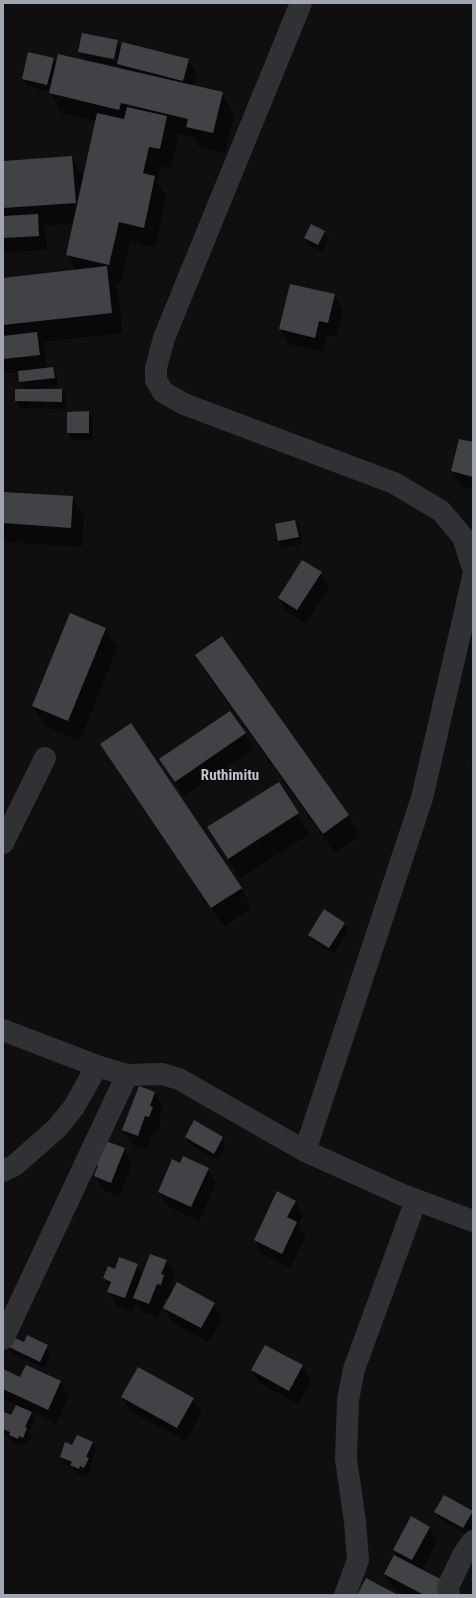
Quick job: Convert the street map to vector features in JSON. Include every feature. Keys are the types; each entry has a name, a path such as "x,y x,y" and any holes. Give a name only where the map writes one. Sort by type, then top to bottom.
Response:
{"street":[{"path":"301,3 164,338 156,368 156,380 163,392 184,404 394,483 441,511 463,536 473,568"},
{"path":"305,1150 422,798 473,577"},
{"path":"3,842 46,758"},
{"path":"3,1030 97,1066 127,1075 162,1074 178,1079 305,1150 416,1200 473,1221"},
{"path":"3,1171 15,1165 57,1128 74,1107 97,1066"},
{"path":"3,1339 127,1075"},
{"path":"345,1595 358,1560 355,1522 346,1459 348,1400 354,1369 416,1200"},
{"path":"449,1595 448,1587 463,1555 473,1541"}],"building":[{"path":"82,33 118,40 114,59 78,52"},
{"path":"122,42 189,59 183,81 117,64"},
{"path":"28,52 54,58 47,85 22,79"},
{"path":"58,54 223,92 213,133 186,127 188,119 121,103 119,110 49,93"},
{"path":"127,107 167,116 160,149 149,147 143,173 155,176 144,228 119,222 109,265 66,255 97,113 124,119"},
{"path":"72,156 76,203 3,208 3,161"},
{"path":"38,214 39,236 3,238 3,216"},
{"path":"311,224 325,231 318,245 304,238"},
{"path":"107,266 112,313 3,325 3,278"},
{"path":"290,284 335,294 328,323 319,321 315,338 279,329"},
{"path":"37,332 40,355 3,359 3,336"},
{"path":"53,367 55,378 19,382 18,371"},
{"path":"15,389 62,389 62,402 15,401"},
{"path":"89,411 89,433 67,433 67,412"},
{"path":"459,439 473,442 473,477 451,471"},
{"path":"3,492 73,496 71,528 3,523"},
{"path":"295,520 299,537 278,541 275,524"},
{"path":"302,560 322,572 297,610 278,598"},
{"path":"70,613 106,628 68,721 32,706"},
{"path":"222,636 349,815 323,834 195,655"},
{"path":"230,711 246,733 175,782 159,759"},
{"path":"131,723 242,888 211,908 100,744"},
{"path":"279,782 299,813 228,859 207,827"},
{"path":"324,909 345,923 329,948 308,935"},
{"path":"139,1086 155,1092 150,1106 153,1107 149,1117 145,1116 138,1136 122,1130"},
{"path":"194,1120 223,1137 214,1154 185,1137"},
{"path":"106,1141 125,1148 111,1183 94,1176 98,1165 90,1162"},
{"path":"183,1156 209,1168 191,1207 158,1192 172,1159 180,1163"},
{"path":"277,1191 296,1201 287,1217 297,1222 282,1254 254,1240"},
{"path":"150,1254 167,1260 161,1274 164,1275 161,1285 157,1284 149,1304 133,1298"},
{"path":"119,1257 138,1264 125,1298 107,1292 111,1282 103,1278 108,1266 115,1269"},
{"path":"177,1282 215,1303 201,1328 163,1308"},
{"path":"27,1335 48,1345 40,1362 7,1346 12,1337 24,1342"},
{"path":"265,1345 303,1365 289,1391 251,1370"},
{"path":"26,1365 61,1381 48,1410 3,1389 3,1369 20,1377"},
{"path":"138,1367 194,1398 177,1428 121,1397"},
{"path":"16,1405 32,1412 25,1427 27,1428 23,1438 19,1436 18,1439 9,1435 10,1432 3,1429 4,1412 11,1415"},
{"path":"77,1435 93,1442 86,1457 89,1458 84,1468 80,1466 79,1469 70,1465 72,1462 60,1457 65,1442 72,1445"},
{"path":"444,1495 473,1511 463,1528 434,1512"},
{"path":"411,1516 430,1527 412,1560 393,1550"},
{"path":"394,1555 444,1581 437,1595 424,1595 384,1574"},
{"path":"366,1578 398,1595 357,1595"}],"district":[{"name":"Ruthimitu","path":"230,776"}]}
